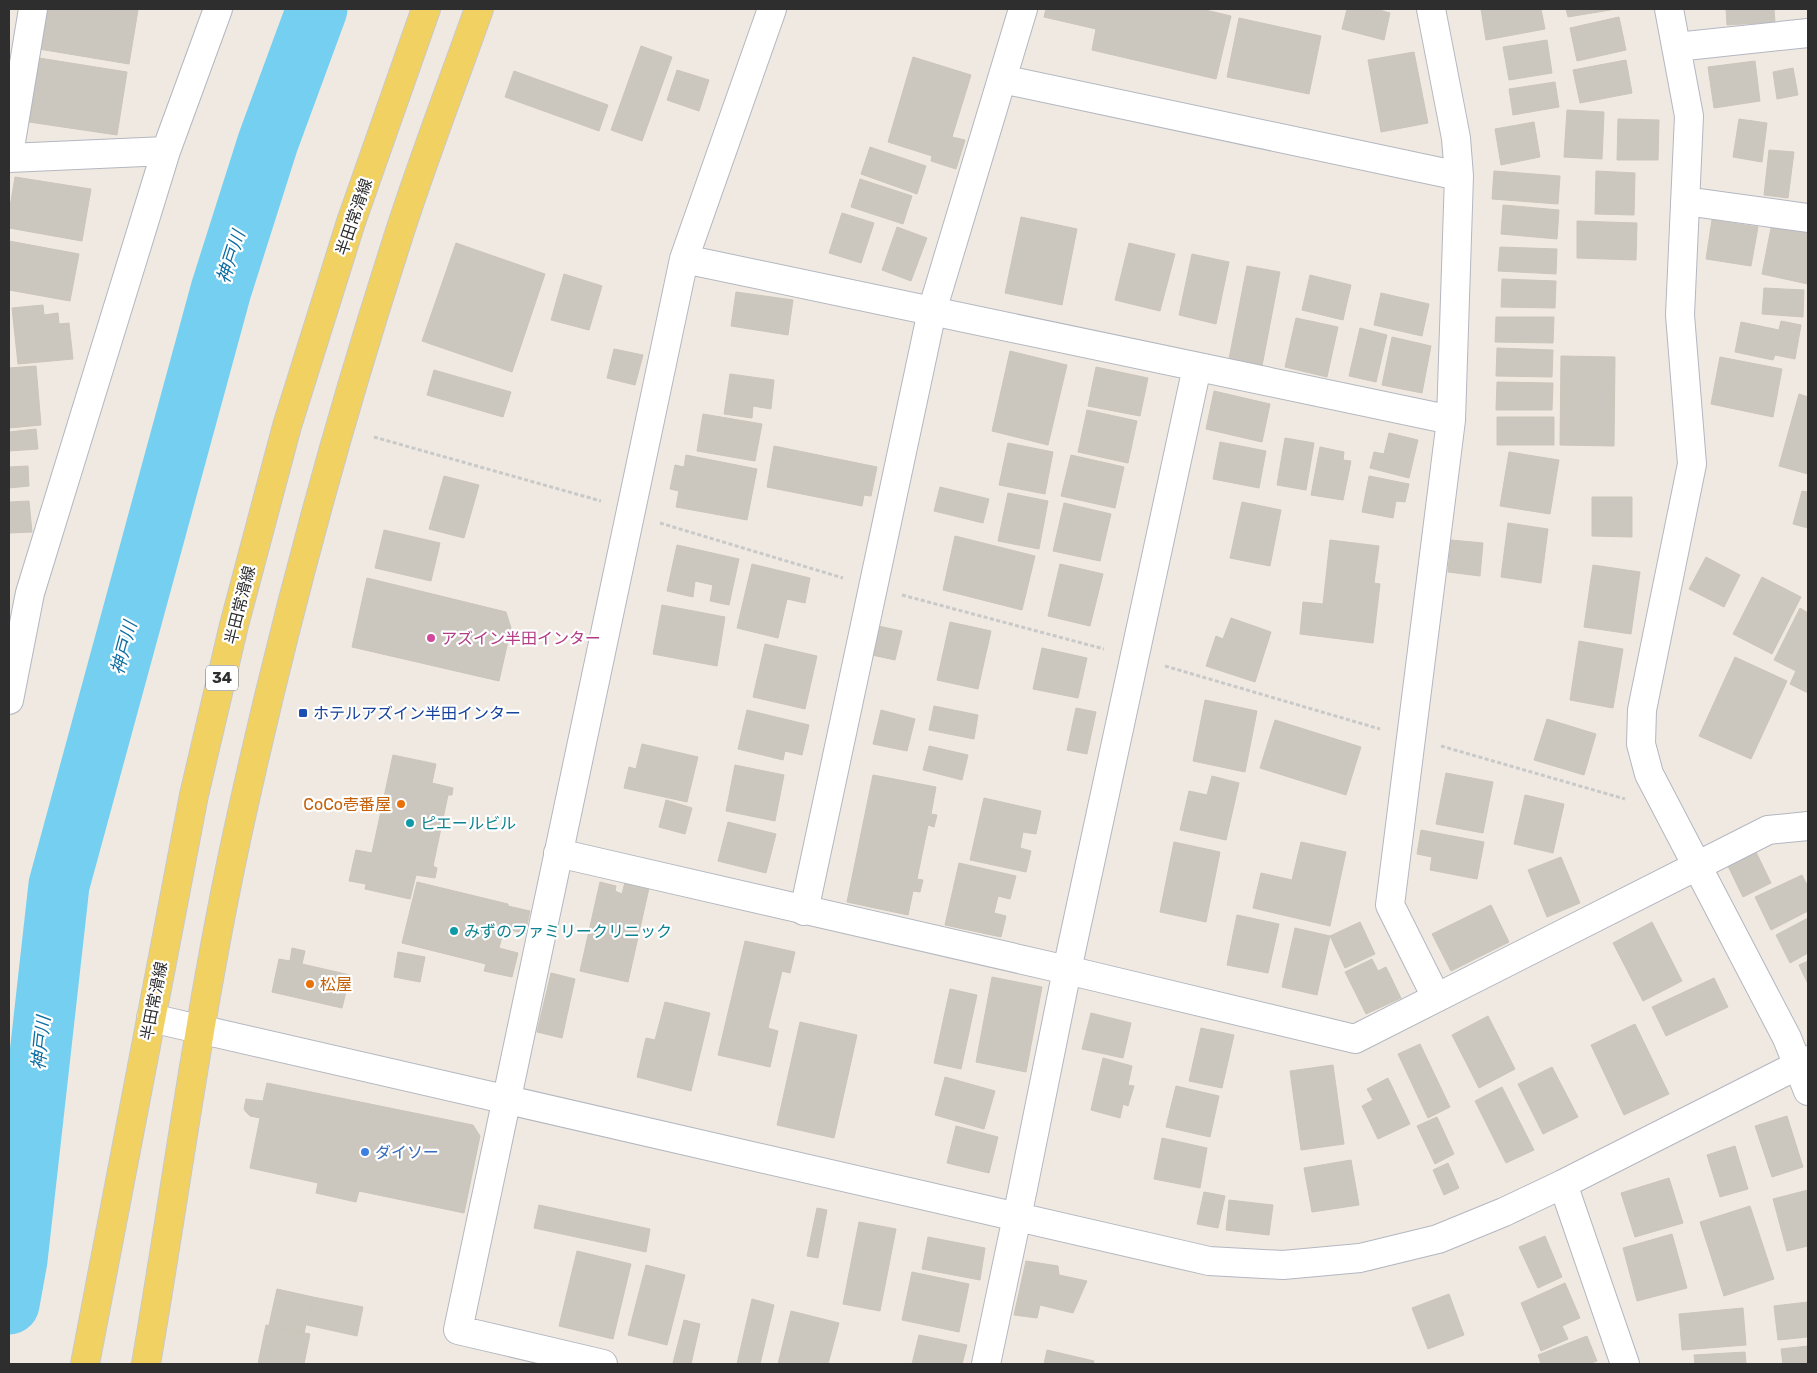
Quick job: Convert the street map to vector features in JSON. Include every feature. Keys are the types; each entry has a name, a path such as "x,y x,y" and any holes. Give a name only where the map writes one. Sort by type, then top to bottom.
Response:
{"main road":[{"name":"半田常滑線","path":"85,1364 194,794 234,626 287,426 351,222 426,9"},
{"path":"146,1364 223,902 243,805 286,627 336,437 395,245 478,9"}],"street":[{"path":"9,154 33,9"},
{"path":"9,700 11,670 30,594 166,151 218,9"},
{"path":"602,1364 458,1330 684,259 772,9"},
{"path":"804,911 932,311 1023,9"},
{"path":"1431,9 1456,138 1459,176 1451,420 1390,905 1436,997"},
{"path":"1669,9 1689,116 1680,315 1692,464 1642,710 1641,744 1649,774 1787,1038 1803,1062 1808,1091"},
{"path":"1676,47 1808,33"},
{"path":"1002,79 1459,176"},
{"path":"9,158 166,151"},
{"path":"1685,201 1808,218"},
{"path":"684,259 1451,420"},
{"path":"986,1364 1067,970 1197,367"},
{"path":"558,854 1067,970 1356,1039 1768,830 1808,826"},
{"path":"151,1018 1209,1261 1283,1265 1360,1258 1438,1238 1504,1212 1563,1184 1803,1062"},
{"path":"1563,1184 1625,1364"}],"path":[{"path":"374,437 632,510 644,519 874,587 1135,657 1630,800"}],"building":[{"path":"46,9 138,10 129,64 39,49"},
{"path":"1046,9 1201,9 1231,16 1216,79 1092,50 1096,29 1044,17"},
{"path":"1347,9 1376,9 1390,13 1384,40 1342,29"},
{"path":"1481,9 1541,9 1545,29 1486,40"},
{"path":"1566,9 1616,9 1568,17"},
{"path":"1726,9 1774,9 1775,22 1727,25"},
{"path":"1619,17 1626,50 1577,61 1570,28"},
{"path":"1239,18 1321,36 1309,94 1227,77"},
{"path":"1547,40 1552,73 1509,80 1503,47"},
{"path":"641,46 672,57 642,141 611,130"},
{"path":"1414,52 1428,123 1381,132 1368,60"},
{"path":"913,57 971,75 952,137 965,140 956,169 931,161 932,156 888,142"},
{"path":"39,58 127,72 117,135 29,122"},
{"path":"1626,60 1632,93 1580,103 1573,70"},
{"path":"1755,61 1760,101 1714,108 1708,67"},
{"path":"1793,68 1798,95 1777,99 1773,72"},
{"path":"677,70 709,80 699,111 667,100"},
{"path":"514,71 608,105 599,131 505,97"},
{"path":"1555,82 1559,107 1513,115 1509,89"},
{"path":"1567,110 1604,112 1602,159 1564,157"},
{"path":"1618,119 1659,120 1658,160 1617,160"},
{"path":"1739,119 1767,123 1762,162 1733,157"},
{"path":"1534,122 1540,157 1501,165 1495,129"},
{"path":"870,147 926,166 917,194 861,174"},
{"path":"1769,150 1794,152 1788,198 1764,195"},
{"path":"1494,171 1560,176 1558,204 1492,199"},
{"path":"1596,171 1635,173 1634,215 1595,214"},
{"path":"15,177 91,189 82,241 9,228 9,213"},
{"path":"860,179 912,196 903,224 851,207"},
{"path":"1503,205 1559,210 1557,239 1501,234"},
{"path":"842,213 874,223 861,263 829,253"},
{"path":"1021,217 1077,229 1062,305 1005,293"},
{"path":"1712,220 1758,227 1751,266 1706,259"},
{"path":"1577,221 1637,223 1636,260 1577,258"},
{"path":"1772,223 1808,230 1808,284 1762,274"},
{"path":"897,227 927,238 911,281 882,270"},
{"path":"9,241 79,254 70,301 9,290"},
{"path":"456,243 545,274 512,372 422,341"},
{"path":"1129,243 1175,254 1160,311 1115,300"},
{"path":"1500,247 1557,249 1556,274 1498,271"},
{"path":"1192,254 1229,262 1216,324 1179,315"},
{"path":"1247,266 1280,272 1262,366 1229,359"},
{"path":"564,274 602,286 589,330 551,320"},
{"path":"1310,275 1351,285 1343,320 1302,310"},
{"path":"1502,279 1556,281 1555,308 1501,307"},
{"path":"1764,288 1804,290 1803,317 1762,314"},
{"path":"736,292 793,300 788,335 731,326"},
{"path":"1381,293 1429,304 1422,336 1374,325"},
{"path":"43,305 44,315 58,313 59,324 69,323 73,359 18,364 12,308"},
{"path":"1496,317 1554,317 1553,343 1495,342"},
{"path":"1296,318 1338,327 1327,377 1285,367"},
{"path":"1781,321 1801,325 1795,359 1775,355 1773,360 1735,352 1741,322 1779,330"},
{"path":"1360,328 1387,335 1376,382 1349,376"},
{"path":"1392,337 1431,346 1422,393 1382,385"},
{"path":"1497,348 1553,350 1552,377 1496,376"},
{"path":"614,349 643,355 635,385 607,378"},
{"path":"1010,351 1067,365 1048,445 992,431"},
{"path":"1561,356 1615,357 1614,446 1560,445"},
{"path":"1720,357 1782,369 1773,417 1711,404"},
{"path":"36,366 41,425 9,428 9,368"},
{"path":"1096,367 1148,378 1140,416 1088,406"},
{"path":"434,370 511,392 503,417 427,395"},
{"path":"730,374 774,380 771,409 753,406 752,418 724,414"},
{"path":"1497,382 1553,383 1552,410 1496,410"},
{"path":"1214,391 1270,404 1262,442 1206,429"},
{"path":"1799,394 1808,397 1808,474 1779,466"},
{"path":"1087,410 1137,421 1128,463 1078,452"},
{"path":"703,414 762,424 755,461 697,451"},
{"path":"1497,417 1554,417 1554,445 1497,445"},
{"path":"36,429 38,449 9,451 9,432"},
{"path":"1389,433 1418,440 1409,478 1370,468 1374,452 1384,454"},
{"path":"1285,438 1314,443 1306,490 1277,485"},
{"path":"1220,442 1266,451 1259,488 1213,479"},
{"path":"1008,443 1053,452 1045,494 999,485"},
{"path":"774,446 877,467 871,496 864,495 862,506 767,487"},
{"path":"1320,447 1344,452 1343,460 1351,461 1343,500 1311,495"},
{"path":"1509,452 1559,460 1550,514 1500,506"},
{"path":"686,455 757,469 747,520 676,507 679,491 670,489 675,465 684,467"},
{"path":"1071,455 1124,467 1115,508 1061,496"},
{"path":"28,466 29,486 9,488 9,467"},
{"path":"444,476 479,485 464,538 429,529"},
{"path":"1369,476 1409,484 1405,502 1396,501 1393,518 1362,512"},
{"path":"940,487 989,499 983,523 934,511"},
{"path":"1802,491 1808,492 1808,528 1793,524"},
{"path":"1008,493 1048,501 1039,549 998,541"},
{"path":"1592,497 1632,497 1632,537 1592,536"},
{"path":"29,501 32,532 9,533 9,502"},
{"path":"1242,502 1281,510 1270,566 1230,558"},
{"path":"1064,503 1111,514 1100,561 1053,551"},
{"path":"1508,523 1548,529 1541,583 1501,577"},
{"path":"384,530 440,543 431,581 375,568"},
{"path":"955,536 1035,556 1022,610 943,590"},
{"path":"1330,540 1379,546 1374,583 1380,584 1373,643 1300,634 1303,602 1323,604"},
{"path":"1451,540 1483,543 1480,576 1448,572"},
{"path":"677,545 739,559 729,605 710,601 713,585 695,581 693,597 667,591"},
{"path":"1706,557 1740,575 1724,607 1689,589"},
{"path":"752,564 810,578 805,603 787,599 778,638 737,628"},
{"path":"1060,564 1103,574 1090,626 1048,616"},
{"path":"1593,565 1640,572 1631,634 1584,627"},
{"path":"1762,577 1801,597 1772,654 1733,634"},
{"name":"アズイン半田インター","path":"367,578 506,612 511,628 499,681 352,647"},
{"path":"662,605 725,617 717,666 653,654"},
{"path":"1800,608 1808,613 1808,693 1790,684 1796,671 1774,660"},
{"path":"1231,618 1271,632 1255,682 1206,666 1216,636 1223,639"},
{"path":"950,622 991,631 978,689 937,680"},
{"path":"878,626 902,631 895,660 872,655"},
{"path":"1579,641 1623,649 1613,708 1570,700"},
{"path":"765,644 817,656 805,709 753,697"},
{"path":"1042,648 1087,658 1078,698 1033,689"},
{"path":"1735,657 1787,681 1751,759 1699,736"},
{"path":"1205,700 1257,711 1245,772 1193,761"},
{"path":"934,706 978,715 974,739 929,730"},
{"path":"1076,708 1096,712 1087,754 1067,750"},
{"path":"747,710 809,725 802,755 785,751 783,760 738,749"},
{"path":"881,710 915,719 907,751 873,744"},
{"path":"1547,719 1596,734 1584,775 1534,760"},
{"path":"1275,720 1361,747 1346,795 1260,768"},
{"path":"642,744 698,757 687,802 624,788 629,767 636,769"},
{"path":"929,746 968,755 962,780 923,770"},
{"name":"ピエールビル","path":"393,755 436,764 432,783 453,788 452,795 448,795 433,866 437,868 435,878 416,875 410,899 365,889 366,884 349,881 356,850 372,853"},
{"path":"735,765 784,775 775,821 726,811"},
{"path":"1446,773 1493,782 1483,833 1436,824"},
{"path":"873,775 936,787 931,814 937,815 934,827 928,825 917,879 923,880 920,892 913,891 908,915 847,902"},
{"path":"1212,776 1239,783 1226,840 1180,830 1189,791 1207,795"},
{"path":"1525,795 1564,804 1553,853 1514,844"},
{"path":"984,798 1041,811 1036,834 1023,832 1020,848 1031,851 1026,872 970,860"},
{"path":"666,800 692,808 685,834 659,827"},
{"path":"728,822 776,834 766,873 718,861"},
{"path":"1421,830 1484,842 1477,879 1430,870 1432,857 1417,854"},
{"path":"1174,842 1220,852 1206,922 1160,912"},
{"path":"1301,842 1346,852 1330,926 1253,908 1261,873 1292,880"},
{"path":"1756,852 1771,883 1743,897 1728,866"},
{"path":"1561,857 1580,903 1547,917 1528,870"},
{"path":"959,863 1016,876 1010,899 998,896 994,913 1006,916 1001,937 945,925"},
{"path":"1802,875 1808,887 1808,911 1771,930 1755,897"},
{"name":"みずのファミリークリニック","path":"417,882 530,911 525,934 504,928 499,948 518,953 512,977 484,971 486,964 402,943"},
{"path":"600,882 616,886 615,891 622,894 625,882 649,888 628,982 580,971"},
{"path":"1491,905 1509,942 1451,971 1432,934"},
{"path":"1237,915 1279,924 1268,973 1227,965"},
{"path":"1808,918 1808,953 1790,963 1776,935"},
{"path":"1360,922 1375,954 1345,968 1330,936"},
{"path":"1652,922 1682,981 1643,1001 1613,943"},
{"path":"1295,928 1330,936 1317,995 1282,987"},
{"path":"745,941 795,952 790,973 782,971 768,1028 778,1031 770,1067 718,1055"},
{"path":"292,948 305,951 302,964 350,975 342,1008 272,992 279,959 290,961"},
{"path":"398,952 425,957 420,982 394,977"},
{"path":"1372,959 1378,971 1386,967 1401,998 1366,1014 1345,972"},
{"path":"1808,961 1808,984 1799,965"},
{"path":"551,973 575,979 562,1038 537,1032"},
{"path":"992,977 1042,987 1026,1072 976,1062"},
{"path":"1714,978 1728,1007 1666,1036 1652,1007"},
{"path":"950,989 977,995 961,1069 934,1063"},
{"path":"665,1002 710,1013 691,1091 637,1077 646,1038 655,1040"},
{"path":"1091,1013 1131,1023 1123,1058 1082,1049"},
{"path":"1488,1016 1515,1069 1479,1088 1452,1035"},
{"path":"800,1022 857,1035 834,1138 777,1125"},
{"path":"1635,1024 1669,1094 1624,1115 1591,1045"},
{"path":"1201,1028 1234,1035 1222,1088 1189,1081"},
{"path":"1420,1044 1450,1107 1428,1118 1398,1054"},
{"path":"1103,1058 1132,1066 1128,1085 1134,1086 1128,1106 1123,1104 1120,1118 1091,1110"},
{"path":"1333,1065 1344,1144 1301,1150 1290,1071"},
{"path":"1552,1067 1578,1117 1543,1134 1518,1084"},
{"path":"945,1077 995,1091 984,1129 935,1115"},
{"path":"1388,1078 1410,1124 1378,1139 1362,1106 1373,1100 1367,1089"},
{"name":"ダイソー","path":"267,1083 473,1125 480,1136 464,1213 359,1191 356,1202 316,1193 318,1183 250,1168 260,1118 250,1116 246,1112 244,1109 246,1099 263,1101"},
{"path":"1176,1086 1219,1096 1210,1137 1166,1127"},
{"path":"1502,1087 1534,1150 1506,1163 1475,1101"},
{"path":"1787,1116 1803,1167 1772,1177 1755,1126"},
{"path":"1437,1117 1454,1154 1435,1164 1417,1126"},
{"path":"956,1126 998,1137 989,1173 947,1163"},
{"path":"1162,1138 1207,1148 1200,1188 1154,1179"},
{"path":"1735,1146 1748,1189 1720,1197 1707,1155"},
{"path":"1351,1160 1359,1205 1312,1212 1304,1168"},
{"path":"1448,1163 1459,1188 1444,1195 1433,1170"},
{"path":"1669,1178 1683,1223 1635,1237 1621,1193"},
{"path":"1808,1190 1808,1246 1787,1251 1773,1199"},
{"path":"1204,1192 1225,1196 1218,1228 1197,1224"},
{"path":"1229,1200 1273,1205 1269,1235 1226,1230"},
{"path":"539,1205 650,1229 646,1252 534,1228"},
{"path":"1750,1206 1774,1279 1724,1296 1700,1222"},
{"path":"817,1208 827,1210 818,1258 807,1256"},
{"path":"859,1222 896,1229 880,1311 843,1304"},
{"path":"1672,1234 1687,1288 1637,1301 1623,1248"},
{"path":"1545,1236 1562,1277 1538,1288 1519,1247"},
{"path":"928,1237 985,1248 980,1280 922,1269"},
{"path":"577,1251 631,1264 613,1339 559,1326"},
{"path":"1026,1261 1058,1266 1059,1275 1087,1281 1073,1313 1040,1305 1037,1318 1014,1315"},
{"path":"646,1265 685,1275 667,1345 628,1335"},
{"path":"912,1272 969,1284 959,1332 902,1320"},
{"path":"1565,1283 1580,1318 1562,1326 1568,1339 1541,1351 1521,1303"},
{"path":"277,1289 313,1297 304,1333 269,1325"},
{"path":"1449,1294 1464,1335 1428,1349 1412,1308"},
{"path":"313,1297 363,1307 357,1336 307,1325"},
{"path":"752,1299 774,1305 760,1364 737,1364"},
{"path":"1808,1302 1808,1337 1778,1340 1774,1306"},
{"path":"1743,1308 1746,1345 1682,1350 1679,1314"},
{"path":"791,1311 839,1323 828,1364 778,1364"},
{"path":"684,1320 700,1324 691,1364 673,1363"},
{"path":"266,1325 310,1334 304,1364 258,1364"},
{"path":"919,1335 967,1345 962,1364 912,1364"},
{"path":"1587,1336 1597,1361 1588,1364 1541,1364 1538,1355"},
{"path":"1808,1346 1808,1364 1783,1364 1781,1349"},
{"path":"1047,1350 1094,1361 1093,1364 1044,1364"},
{"path":"1745,1352 1746,1364 1695,1364 1694,1355"}],"waterway":[{"name":"神戸川","path":"9,1304 17,1260 59,885 221,290 268,142 317,9"}],"place":[{"name":"アズイン半田インター","path":"431,638"},
{"name":"ホテルアズイン半田インター","path":"303,713"},
{"name":"CoCo壱番屋","path":"401,804"},
{"name":"ピエールビル","path":"410,823"},
{"name":"みずのファミリークリニック","path":"454,931"},
{"name":"松屋","path":"310,984"},
{"name":"ダイソー","path":"365,1152"}]}
